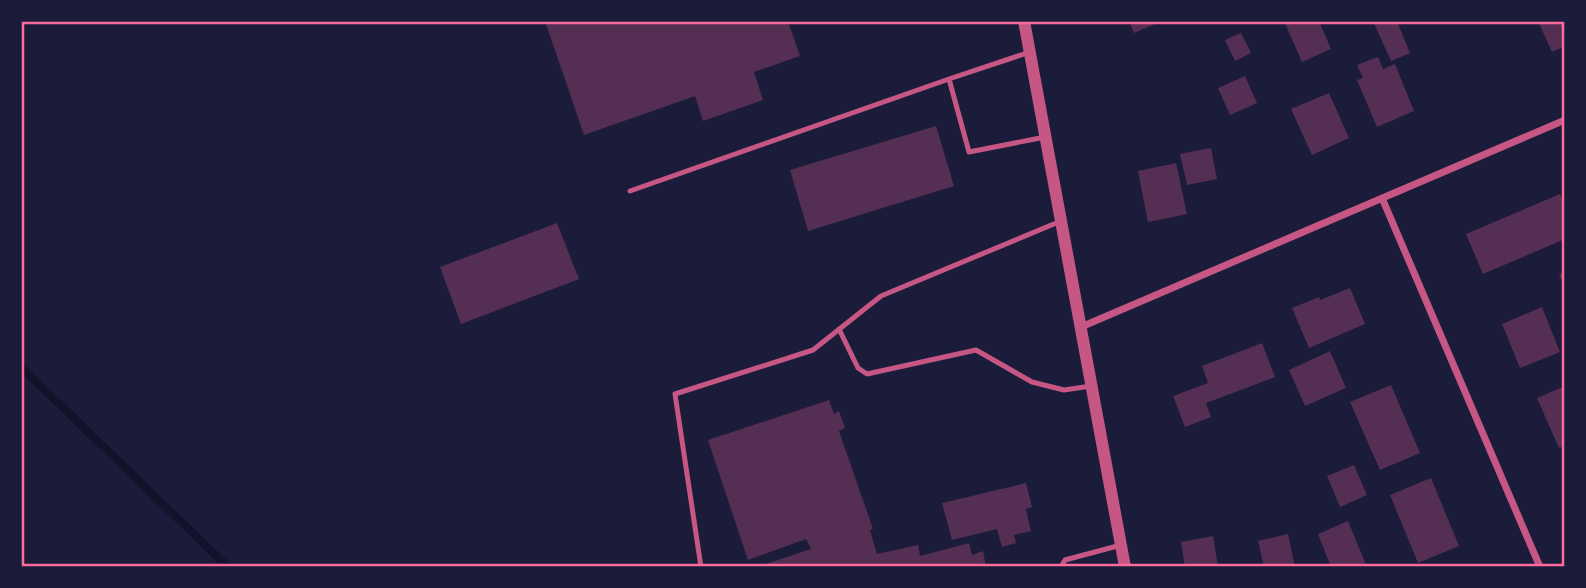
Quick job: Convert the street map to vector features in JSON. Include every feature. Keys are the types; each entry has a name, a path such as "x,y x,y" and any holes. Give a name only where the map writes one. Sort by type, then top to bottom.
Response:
{"street":[{"path":"1024,21 1125,567"},
{"path":"1081,327 1565,120"},
{"path":"1382,198 1540,567"}],"lane":[{"path":"630,191 1030,52"},
{"path":"949,79 969,152 1045,137"},
{"path":"701,567 675,394 813,350 881,296 1061,221"},
{"path":"839,329 858,368 867,374 976,349 1032,382 1064,390 1092,386"},
{"path":"1061,567 1065,560 1121,545"}],"building":[{"path":"545,21 788,21 800,56 754,72 763,100 703,121 695,96 584,135"},
{"path":"1129,21 1162,21 1134,33"},
{"path":"1284,21 1319,21 1331,49 1302,62"},
{"path":"1373,21 1397,21 1410,53 1391,61"},
{"path":"1538,21 1565,21 1565,46 1552,52"},
{"path":"1241,33 1251,53 1235,61 1225,40"},
{"path":"1378,57 1383,69 1395,64 1414,111 1377,127 1357,80 1363,78 1357,65"},
{"path":"1245,76 1257,103 1230,115 1218,88"},
{"path":"1329,93 1349,138 1312,155 1291,109"},
{"path":"936,126 954,186 808,231 790,170"},
{"path":"1211,148 1217,179 1187,185 1180,154"},
{"path":"1176,163 1187,214 1148,222 1138,171"},
{"path":"1560,194 1565,206 1565,239 1483,274 1466,234"},
{"path":"557,223 579,279 461,324 440,267"},
{"path":"1565,271 1565,288 1559,274"},
{"path":"1350,288 1365,324 1309,348 1292,308"},
{"path":"1542,307 1560,352 1520,368 1502,324"},
{"path":"1262,343 1275,377 1206,403 1211,417 1185,427 1173,396 1208,383 1202,366"},
{"path":"1330,351 1346,388 1305,406 1289,370"},
{"path":"1391,385 1420,453 1380,470 1350,402"},
{"path":"1565,386 1565,446 1559,448 1537,398"},
{"path":"829,400 834,414 839,411 845,428 839,431 873,529 870,530 877,554 918,545 920,556 969,543 972,555 983,551 986,567 757,567 811,549 806,539 748,560 708,440"},
{"path":"1354,465 1367,495 1340,507 1327,476"},
{"path":"1431,478 1459,546 1418,563 1390,495"},
{"path":"1026,483 1032,507 1026,509 1031,531 1014,535 1016,543 1002,547 997,529 952,540 942,503"},
{"path":"1348,521 1367,567 1331,567 1318,534"},
{"path":"1288,534 1295,567 1264,567 1258,541"},
{"path":"1213,536 1218,567 1185,567 1181,542"}],"waterway":[{"path":"21,367 228,567"}]}
